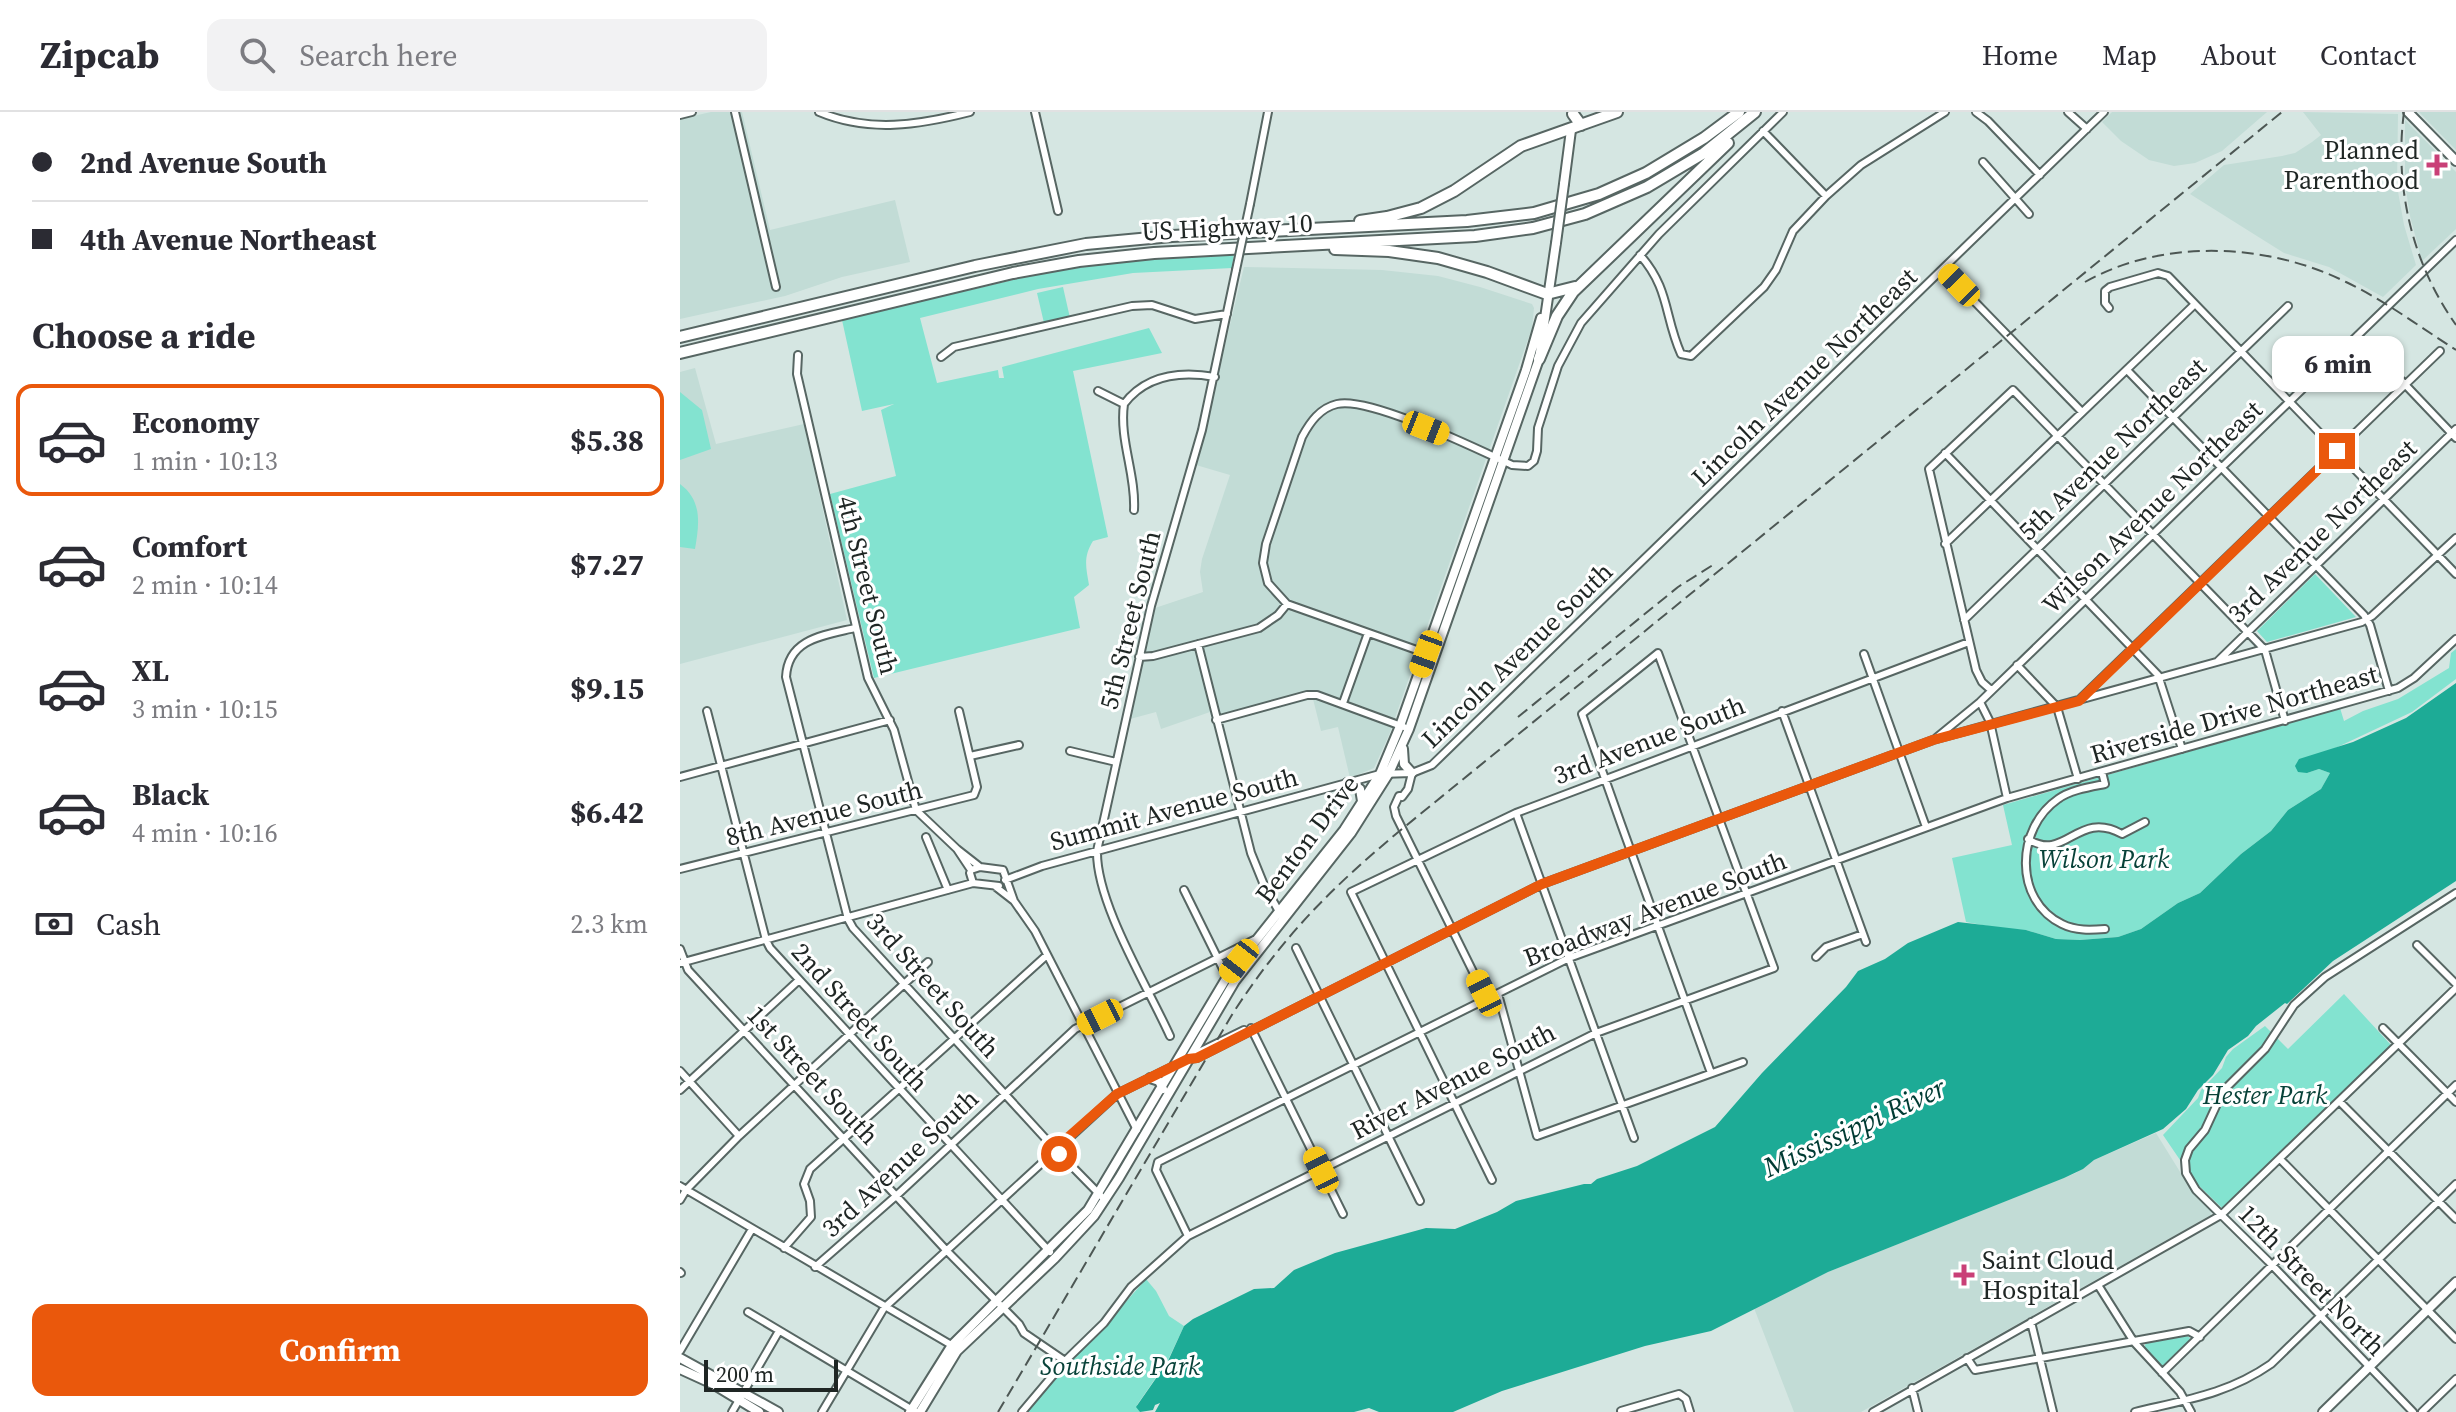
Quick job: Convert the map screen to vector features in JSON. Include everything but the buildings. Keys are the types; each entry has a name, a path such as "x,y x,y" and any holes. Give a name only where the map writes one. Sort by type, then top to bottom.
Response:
{"highway":[{"path":"1275,230 1373,220 1406,213 1454,191 1521,146 1617,112"},
{"path":"680,337 1033,253 1129,239 1475,221 1552,209 1599,194 1657,167 1739,112"},
{"path":"1539,359 1561,309 1573,292 1756,112"},
{"name":"US Highway 10","path":"680,353 1052,265 1141,254 1518,231 1569,219 1616,202 1663,179 1719,143 1756,112"},
{"path":"1573,113 1576,128"},
{"path":"1265,246 1416,254 1463,264 1547,294 1570,289 1585,280"}],"main road":[{"path":"2408,112 2456,161"},
{"name":"Benton Drive","path":"915,1411 954,1348 1052,1255 1101,1198 1201,1038 1231,979 1384,773 1404,728 1504,461 1539,359 1564,184 1576,128"},
{"name":"Benton Drive","path":"1430,655 1526,370 1547,294"},
{"name":"Benton Drive","path":"1101,1198 1175,1066 1256,939 1351,833 1403,743 1404,728"},
{"path":"1403,743 1404,764 1412,773"},
{"path":"1347,783 1360,789 1362,802"},
{"path":"1201,1038 1210,1046"},
{"path":"1150,1078 1159,1081 1163,1089"},
{"path":"2323,1412 2456,1282"},
{"path":"680,1358 741,1396 759,1412"},
{"path":"680,1369 778,1412"}],"street":[{"path":"680,115 692,112"},
{"path":"735,112 776,287"},
{"path":"819,112 850,122 896,126 970,112"},
{"path":"1035,112 1058,211"},
{"name":"5th Street South","path":"1170,1036 1108,903 1097,851 1139,657 1215,377 1268,112"},
{"path":"1430,655 1287,604 1268,583 1263,563 1266,544 1302,437 1310,422 1326,408 1352,402 1374,407 1512,465 1528,466 1534,461 1542,413 1564,352 1591,309 1640,255 1783,112"},
{"path":"1640,255 1655,271 1665,294 1678,347 1685,356 1696,353 1764,287 1776,270 1798,224 1826,196 1861,165 1945,112"},
{"path":"1976,112 2040,175"},
{"path":"2068,112 2087,129"},
{"name":"Lincoln Avenue Northeast","path":"1668,537 2104,112"},
{"path":"1763,131 1826,196"},
{"path":"1983,162 2029,214"},
{"name":"Wilson Avenue Northeast","path":"1933,740 1980,702 2456,240"},
{"path":"1943,269 2082,412"},
{"path":"2109,308 2104,297 2110,287 2158,273 2168,276 2456,574"},
{"path":"1945,544 2195,304"},
{"path":"941,357 954,347 1132,306 1152,305 1195,319 1227,314"},
{"name":"5th Avenue Northeast","path":"1964,620 2288,306"},
{"path":"2358,335 2455,433"},
{"path":"2079,701 2440,351"},
{"name":"4th Street South","path":"798,355 797,374 868,678 890,720 916,810 980,867"},
{"path":"2127,370 2368,620 2389,691"},
{"path":"1134,510 1122,434 1124,404 1140,388 1160,378 1185,374 1215,377"},
{"path":"1991,690 1976,670 1929,469 2013,390 2265,650 2285,721"},
{"path":"1098,391 1124,404"},
{"name":"3rd Avenue Northeast","path":"2216,663 2455,433"},
{"path":"1945,453 2134,647 2161,679 2182,749"},
{"name":"Lincoln Avenue South","path":"1384,773 1412,773 1432,765 1668,537"},
{"path":"822,1412 884,1308 1117,1094 1542,884 1933,740 2368,620 2456,538"},
{"path":"1139,657 1259,628 1278,615 1287,604"},
{"name":"3rd Street South","path":"855,628 808,640 798,647 789,663 787,685 848,919 903,985 1101,1198"},
{"path":"1343,703 1368,633"},
{"name":"Riverside Drive Northeast","path":"2007,798 2389,691 2414,678 2456,639"},
{"name":"3rd Avenue South","path":"1385,962 1351,892 1516,813 1969,642"},
{"path":"1198,644 1251,853 1280,915"},
{"path":"1711,1073 1582,714 1658,653 1747,893"},
{"path":"1864,654 1926,827"},
{"path":"2017,665 2057,707 2078,779"},
{"path":"1216,720 1307,695 1317,695 1404,728"},
{"path":"1980,702 1991,726 2007,798"},
{"name":"2nd Street South","path":"707,711 766,940 799,980 1052,1255"},
{"path":"959,711 970,756 1019,745"},
{"path":"1782,711 1866,942"},
{"path":"680,777 890,720"},
{"path":"1070,751 1116,762"},
{"name":"8th Avenue South","path":"680,869 968,798 977,793 970,756"},
{"path":"2102,772 2105,784 2060,797 2035,822 2028,839 2026,857 2028,881 2034,898 2046,913 2063,925 2081,930 2105,929"},
{"name":"Summit Avenue South","path":"682,962 948,890 980,867 1012,873 1025,871 1384,773"},
{"path":"1412,773 1408,789 1396,799 1394,811 1487,1000"},
{"name":"Broadway Avenue South","path":"1188,1236 1155,1166 1158,1162 1569,958 2007,798"},
{"path":"1516,813 1634,1138"},
{"path":"2028,839 2039,845 2054,846 2089,829 2109,828 2122,834 2145,822"},
{"path":"926,837 948,890"},
{"name":"4th Street South","path":"957,849 971,872"},
{"path":"1003,870 1014,901"},
{"name":"Summit Avenue South","path":"955,886 973,883 996,887 1025,871"},
{"path":"971,872 973,883"},
{"path":"996,887 1014,901 1029,919 1137,1131"},
{"path":"1184,890 1217,958 1231,979"},
{"name":"River Avenue South","path":"1022,1412 1065,1361 1104,1323 1131,1287 1188,1236 1596,1033 1774,968 1747,893"},
{"name":"12th Street North","path":"2413,1412 2196,1190 2186,1173 2185,1160 2189,1149 2205,1130 2223,1091 2265,1049 2294,1005 2325,977 2456,893"},
{"path":"1816,957 1826,947 1863,934"},
{"name":"3rd Avenue South","path":"815,1267 1075,1029 1256,939"},
{"path":"1873,1412 2221,1215 2456,986 2417,945"},
{"path":"1296,948 1420,1201"},
{"name":"1st Street South","path":"680,949 682,962 688,970 946,1250 1022,1330 1047,1342 1065,1361"},
{"path":"784,1248 811,1217 812,1209 804,1184 810,1169 1047,955"},
{"path":"680,1200 683,1188 928,962"},
{"path":"1385,962 1492,1180"},
{"path":"680,1090 799,980"},
{"path":"1498,994 1537,1136 1743,1062"},
{"path":"1188,1059 1197,1058 1251,1028"},
{"path":"1251,1028 1343,1214"},
{"path":"2383,1028 2456,1102"},
{"path":"680,1071 739,1136"},
{"path":"2162,1373 2456,1085"},
{"path":"2339,1101 2456,1219"},
{"path":"2280,1159 2456,1339"},
{"path":"2135,1412 2221,1392 2247,1381 2271,1364 2456,1184"},
{"path":"683,1188 954,1348"},
{"path":"680,1351 752,1229"},
{"path":"2098,1285 2134,1342 2186,1400 2191,1412"},
{"path":"748,1312 915,1411"},
{"path":"2031,1322 2053,1412"},
{"path":"732,1412 779,1331"},
{"path":"1967,1358 1975,1370 2189,1331 2200,1337"},
{"path":"2422,1412 2456,1379"},
{"path":"1912,1388 1918,1412"},
{"path":"1621,1411 1679,1394 1686,1399 1690,1412"}],"shaded area":[{"path":"711,112 742,112 770,230 895,200 910,262 842,277 785,296 680,319 680,119"},
{"path":"2112,112 2267,112 2222,151 2195,163 2174,166 2149,160 2121,141 2102,122"},
{"path":"2303,112 2398,114 2397,186 2416,265 2383,297 2329,267 2284,253 2190,194 2224,165 2295,153 2312,142 2321,135"},
{"path":"2419,112 2456,112 2456,150"},
{"path":"2405,120 2456,172 2456,229 2422,261 2405,183"},
{"path":"1244,267 1382,270 1438,276 1532,304 1534,308 1532,328 1389,735 1374,768 1350,778 1338,727 1321,731 1313,699 1214,725 1210,712 1161,729 1156,712 1130,719 1155,608 1203,592 1202,559 1230,475 1196,465"},
{"path":"695,368 716,444 804,424 847,620 680,664 680,372"},
{"name":"Saint Cloud Hospital","path":"2156,1133 2190,1188 2210,1209 2211,1215 1861,1412 1794,1412 1754,1308 1828,1272 2076,1173 2094,1160"}],"green space":[{"path":"1234,253 1232,268 1133,273 1038,289 920,318 937,383 998,370 999,378 1004,378 1002,367 1149,328 1162,353 1073,371 1108,537 1093,541 1086,567 1089,585 1074,597 1080,628 874,678 830,494 896,476 881,410 894,404 862,411 842,320 1034,275 1133,259"},
{"path":"1063,287 1070,318 1044,323 1037,293"},
{"path":"680,392 702,410 711,449 680,460"},
{"path":"680,484 693,498 698,514 695,549 680,547"},
{"path":"2315,574 2356,617 2267,642 2257,631"},
{"name":"Wilson Park","path":"2456,649 2456,679 2412,712 2327,752 2307,773 2319,769 2330,773 2321,789 2288,810 2271,831 2241,854 2200,893 2178,903 2141,929 2118,937 2080,940 2056,939 2026,930 1966,922 1952,858 2012,845 2003,805 2340,708 2344,721 2398,699 2449,668 2451,653"},
{"name":"Hester Park","path":"2344,994 2391,1045 2222,1208 2195,1182 2163,1135 2198,1098 2233,1049 2265,1026 2288,1049"},
{"name":"Southside Park","path":"1146,1279 1169,1316 1184,1326 1168,1360 1137,1405 1140,1412 1027,1412 1064,1367"},
{"path":"2186,1335 2189,1341 2163,1367 2144,1348 2146,1343"}],"water":[{"name":"Mississippi River","path":"2456,683 2456,881 2333,961 2287,1004 2256,1026 2228,1050 2186,1109 2163,1129 2094,1160 2064,1178 1828,1272 1711,1331 1645,1346 1502,1391 1453,1412 1379,1412 1369,1408 1354,1412 1155,1412 1160,1403 1153,1410 1140,1412 1136,1407 1168,1361 1184,1326 1254,1289 1274,1288 1294,1270 1335,1253 1426,1228 1455,1229 1516,1201 1591,1184 1597,1179 1637,1166 1715,1127 1858,971 1885,959 1908,943 1958,922 2026,930 2056,939 2080,940 2118,937 2141,929 2178,903 2200,893 2241,854 2271,831 2288,810 2321,789 2330,773 2319,769 2298,772 2295,766 2299,759 2353,742 2406,718"}],"railway":[{"path":"998,1412 1233,1013 1271,960 1310,914 1402,829 2282,112"},
{"path":"2404,112 2402,168 2410,223 2428,276 2456,325"},
{"path":"2085,282 2115,268 2181,252 2250,253 2283,259 2316,269 2360,289 2456,350"},
{"path":"1518,717 1678,587 1716,563"}],"place":[{"name":"Planned Parenthood","path":"2437,165"},
{"name":"Saint Cloud Hospital","path":"1964,1275"}],"route":[{"path":"1059,1154 1055,1149 1117,1094 1188,1059 1197,1058 1251,1028 1542,884 1933,740 2079,701 2337,451"}]}
